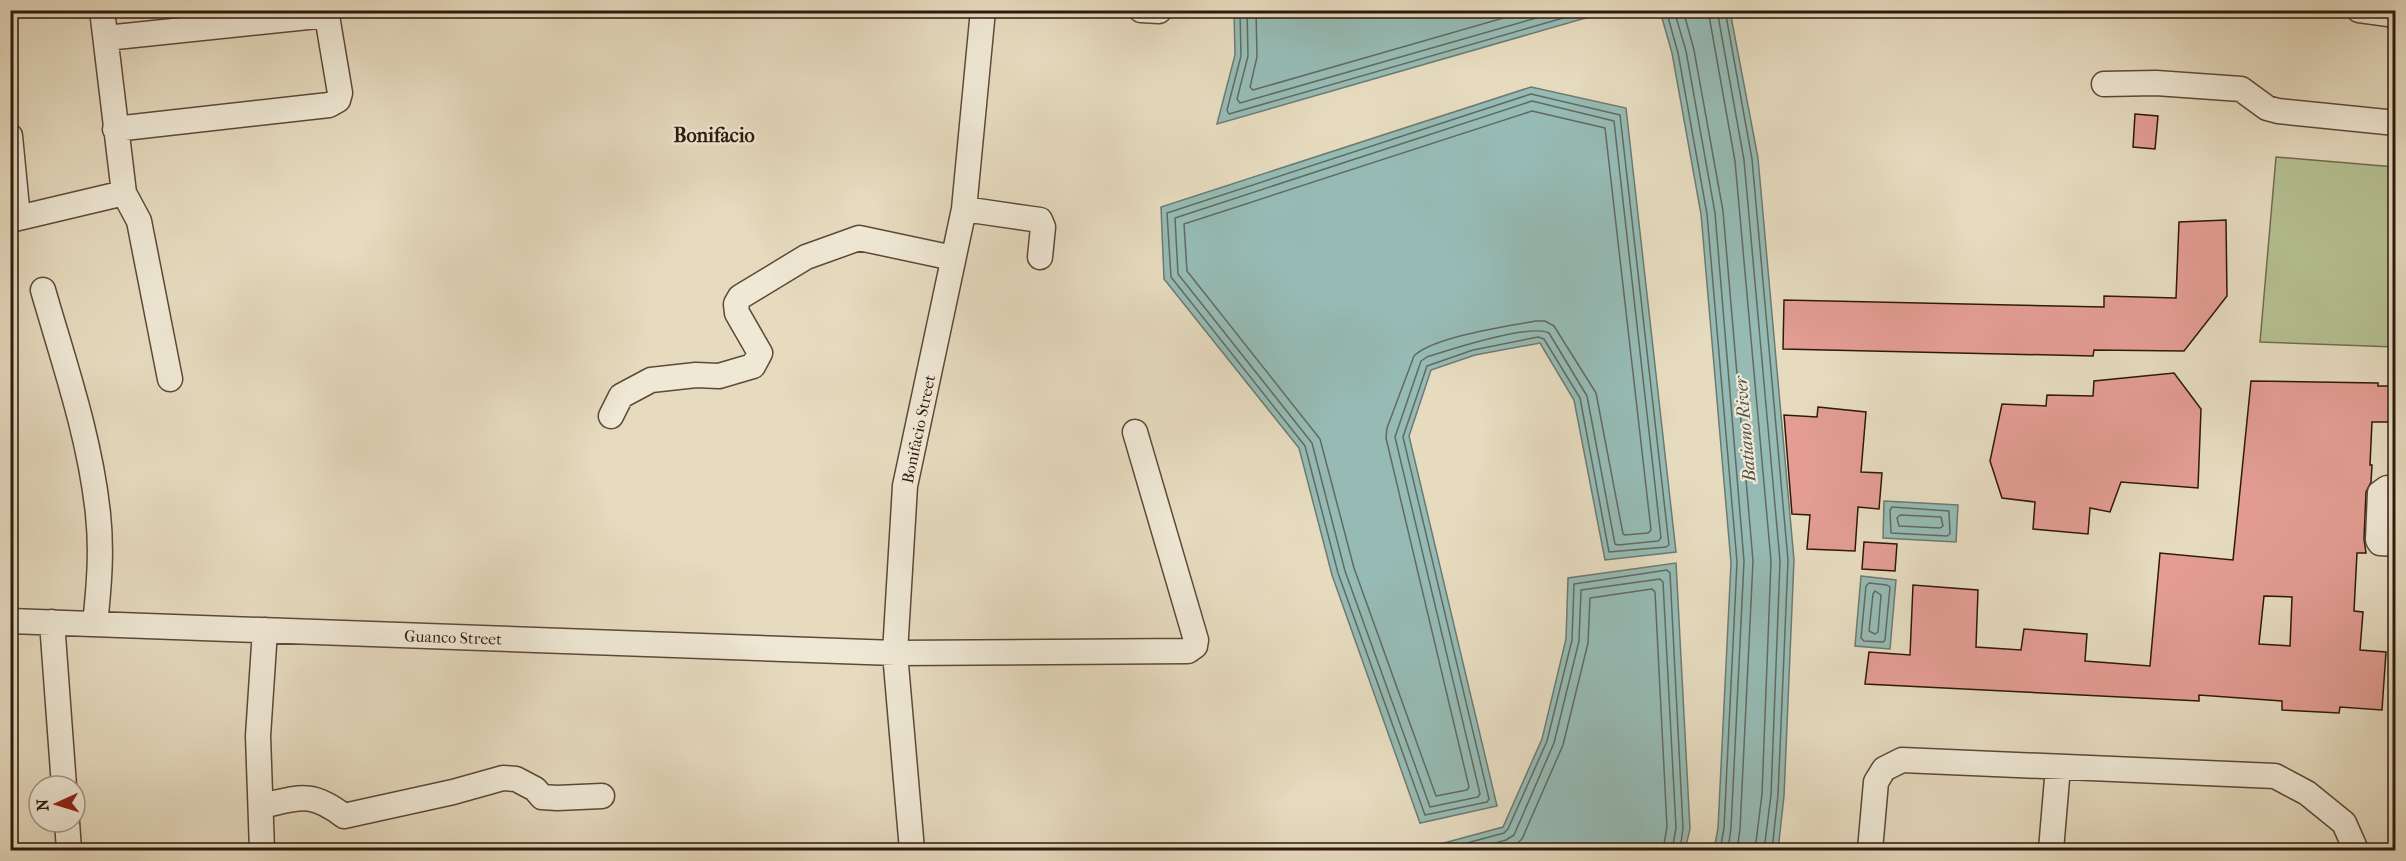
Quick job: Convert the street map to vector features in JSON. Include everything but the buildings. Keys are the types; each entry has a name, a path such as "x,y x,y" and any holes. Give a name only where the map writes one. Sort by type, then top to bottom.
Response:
{"street":[{"path":"102,10 124,193 139,221 170,380"},
{"name":"Bonifacio Street","path":"912,850 895,653 905,486 964,209 983,10"},
{"path":"1141,10 1159,11"},
{"path":"2359,10 2396,15"},
{"path":"106,38 326,13 340,93 338,100 329,105 115,129"},
{"path":"2104,84 2156,83 2241,89 2267,108 2278,111 2396,123"},
{"path":"10,136 14,219 124,193"},
{"path":"964,209 1040,220 1043,227 1040,257"},
{"path":"611,416 621,396 651,380 696,375 719,376 753,366 760,353 737,313 736,304 740,297 806,257 859,238 953,258"},
{"path":"43,290 91,468 98,514 100,581 95,624"},
{"name":"Guanco Street","path":"10,621 895,653 1188,651 1195,646 1196,640 1135,432"},
{"path":"2396,488 2387,488 2380,493 2378,540 2380,543 2396,544"},
{"path":"52,622 63,774"},
{"path":"262,850 258,736 265,630"},
{"path":"1870,850 1876,782 1884,769 1902,760 2276,776 2307,793 2344,823 2356,850"},
{"path":"2051,850 2058,767"},
{"path":"261,807 303,797 326,802 344,816 453,792 503,778 516,779 535,789 542,797 602,796"},
{"path":"68,834 69,850"}],"green space":[{"path":"2276,157 2395,167 2395,347 2260,342"}],"water":[{"path":"1602,10 1603,13 1217,124 1235,55 1234,11"},
{"name":"Batiano River","path":"1660,11 1730,11 1758,158 1794,560 1784,796 1778,850 1714,850 1718,828 1731,563 1701,214 1672,53"},
{"path":"1531,87 1626,108 1676,552 1605,560 1574,400 1540,343 1475,355 1431,370 1409,436 1497,806 1420,823 1332,575 1299,448 1164,279 1161,207"},
{"path":"1884,501 1958,505 1956,542 1883,538"},
{"path":"1676,563 1690,829 1685,850 1418,850 1503,827 1542,739 1566,639 1568,578"},
{"path":"1861,576 1896,580 1890,649 1855,646"}],"district":[{"name":"Bonifacio","path":"714,135"}]}
